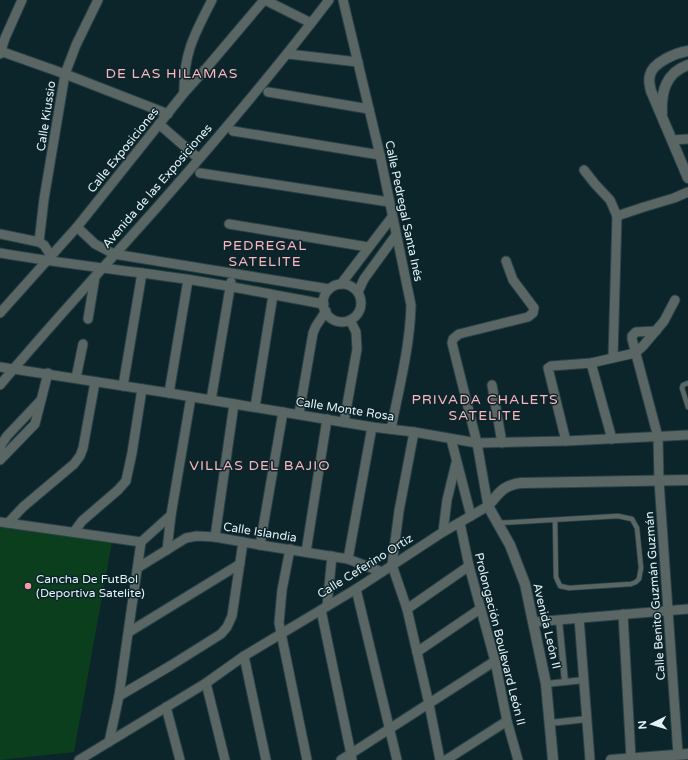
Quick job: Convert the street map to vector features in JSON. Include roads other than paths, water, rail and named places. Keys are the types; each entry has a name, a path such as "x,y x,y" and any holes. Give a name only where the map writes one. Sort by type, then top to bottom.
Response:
{"street":[{"path":"22,0 0,52 65,74 168,114"},
{"name":"Calle Kiussio","path":"39,242 44,199 65,74 76,45 98,0"},
{"path":"184,93 184,80 188,53 193,38 212,0"},
{"path":"265,0 311,23"},
{"name":"Calle Exposiciones","path":"0,313 77,227 184,93 210,65 265,0"},
{"name":"Avenida de las Exposiciones","path":"0,385 114,254 158,206 288,54 329,0"},
{"name":"Calle Pedregal Santa Inés","path":"343,0 380,155 411,305 410,329 391,430"},
{"path":"688,50 672,56 653,69 650,75 649,83 688,178"},
{"path":"288,54 358,62"},
{"path":"659,64 668,80"},
{"path":"663,119 662,95 664,87 678,69 688,65"},
{"path":"268,92 369,109"},
{"path":"159,124 198,158"},
{"path":"232,131 380,155"},
{"path":"672,140 688,139"},
{"path":"584,170 610,200 617,216 613,357"},
{"path":"200,172 389,202"},
{"path":"617,216 674,198 688,192"},
{"path":"341,284 392,217"},
{"path":"229,224 368,247"},
{"path":"77,227 95,244 114,254 329,289"},
{"path":"0,234 39,242 44,245 49,259"},
{"path":"358,292 364,279 396,235"},
{"path":"0,253 188,280 273,295 325,308 334,319 344,321 350,320 355,316 361,305 358,292 348,284 335,285 329,289 325,296 325,308 313,333 299,414"},
{"path":"488,506 477,443 453,350 453,339 456,335 465,332 528,317 533,313 534,308 513,280 506,260"},
{"path":"124,386 142,273"},
{"path":"211,400 232,273"},
{"path":"88,319 95,276"},
{"path":"169,393 188,280"},
{"path":"255,407 273,295"},
{"path":"566,441 548,368 551,366 591,363 635,353 664,322 675,300"},
{"path":"344,422 357,349 356,332 350,320"},
{"name":"Calle Benito Guzmán Guzmán","path":"656,331 636,332 632,336 635,353 658,437 659,481 669,611 683,754"},
{"path":"76,378 83,344"},
{"path":"591,363 612,439"},
{"name":"Calle Monte Rosa","path":"0,367 48,373 95,382 142,388 372,427 414,432 477,443 566,441 688,435"},
{"path":"0,460 32,428 37,419 48,373"},
{"path":"4,523 74,464 80,456 86,434 95,382"},
{"path":"492,385 502,443"},
{"path":"74,532 82,521 118,490 126,481 142,388"},
{"path":"167,550 171,515 191,397"},
{"path":"0,455 1,445 6,436 41,400"},
{"path":"215,537 234,404"},
{"path":"260,545 283,412"},
{"path":"306,552 327,419"},
{"path":"348,558 372,427"},
{"path":"414,432 399,511 392,565 407,609 429,704 440,760"},
{"path":"452,439 456,461 471,516"},
{"path":"443,532 447,500 456,461"},
{"name":"Calle Ceferino Ortiz","path":"79,760 206,683 280,633 356,589 443,532 488,506 503,488 511,484 535,482 688,480"},
{"name":"Avenida León II","path":"488,506 510,546 525,584 546,684 553,760"},
{"path":"109,742 119,696 139,567 141,542 171,515"},
{"path":"4,523 141,542"},
{"name":"Prolongación Boulevard León II","path":"460,523 469,566 495,661 507,721 518,760"},
{"name":"Calle Islandia","path":"139,567 189,537 215,537 348,558 382,572"},
{"path":"119,696 225,631 232,616 243,542"},
{"path":"290,550 279,611 279,623 308,760"},
{"path":"332,556 324,608 352,757"},
{"path":"129,632 240,564"},
{"path":"407,609 469,566"},
{"path":"356,589 397,760"},
{"path":"417,652 480,609"},
{"path":"534,622 688,609"},
{"path":"623,614 631,758"},
{"path":"579,618 590,760"},
{"path":"559,620 565,682"},
{"path":"244,656 266,760"},
{"path":"341,760 352,757 390,730 495,661"},
{"path":"546,684 584,680"},
{"path":"206,683 225,760"},
{"path":"166,707 180,760"},
{"path":"550,723 587,719"},
{"path":"446,760 507,721"},
{"path":"611,760 683,754"}],"lane":[{"path":"688,382 683,385 682,388 688,407"},
{"path":"498,523 618,516 632,519 637,528 641,568 639,579 631,584 568,588 560,586 556,577 555,520"}],"place":[{"name":"Cancha De FutBol (Deportiva Satelite)","path":"28,586"}],"district":[{"name":"DE LAS HILAMAS","path":"172,73"},
{"name":"PEDREGAL SATELITE","path":"265,254"},
{"name":"PRIVADA CHALETS SATELITE","path":"485,408"},
{"name":"VILLAS DEL BAJIO","path":"260,465"}]}
